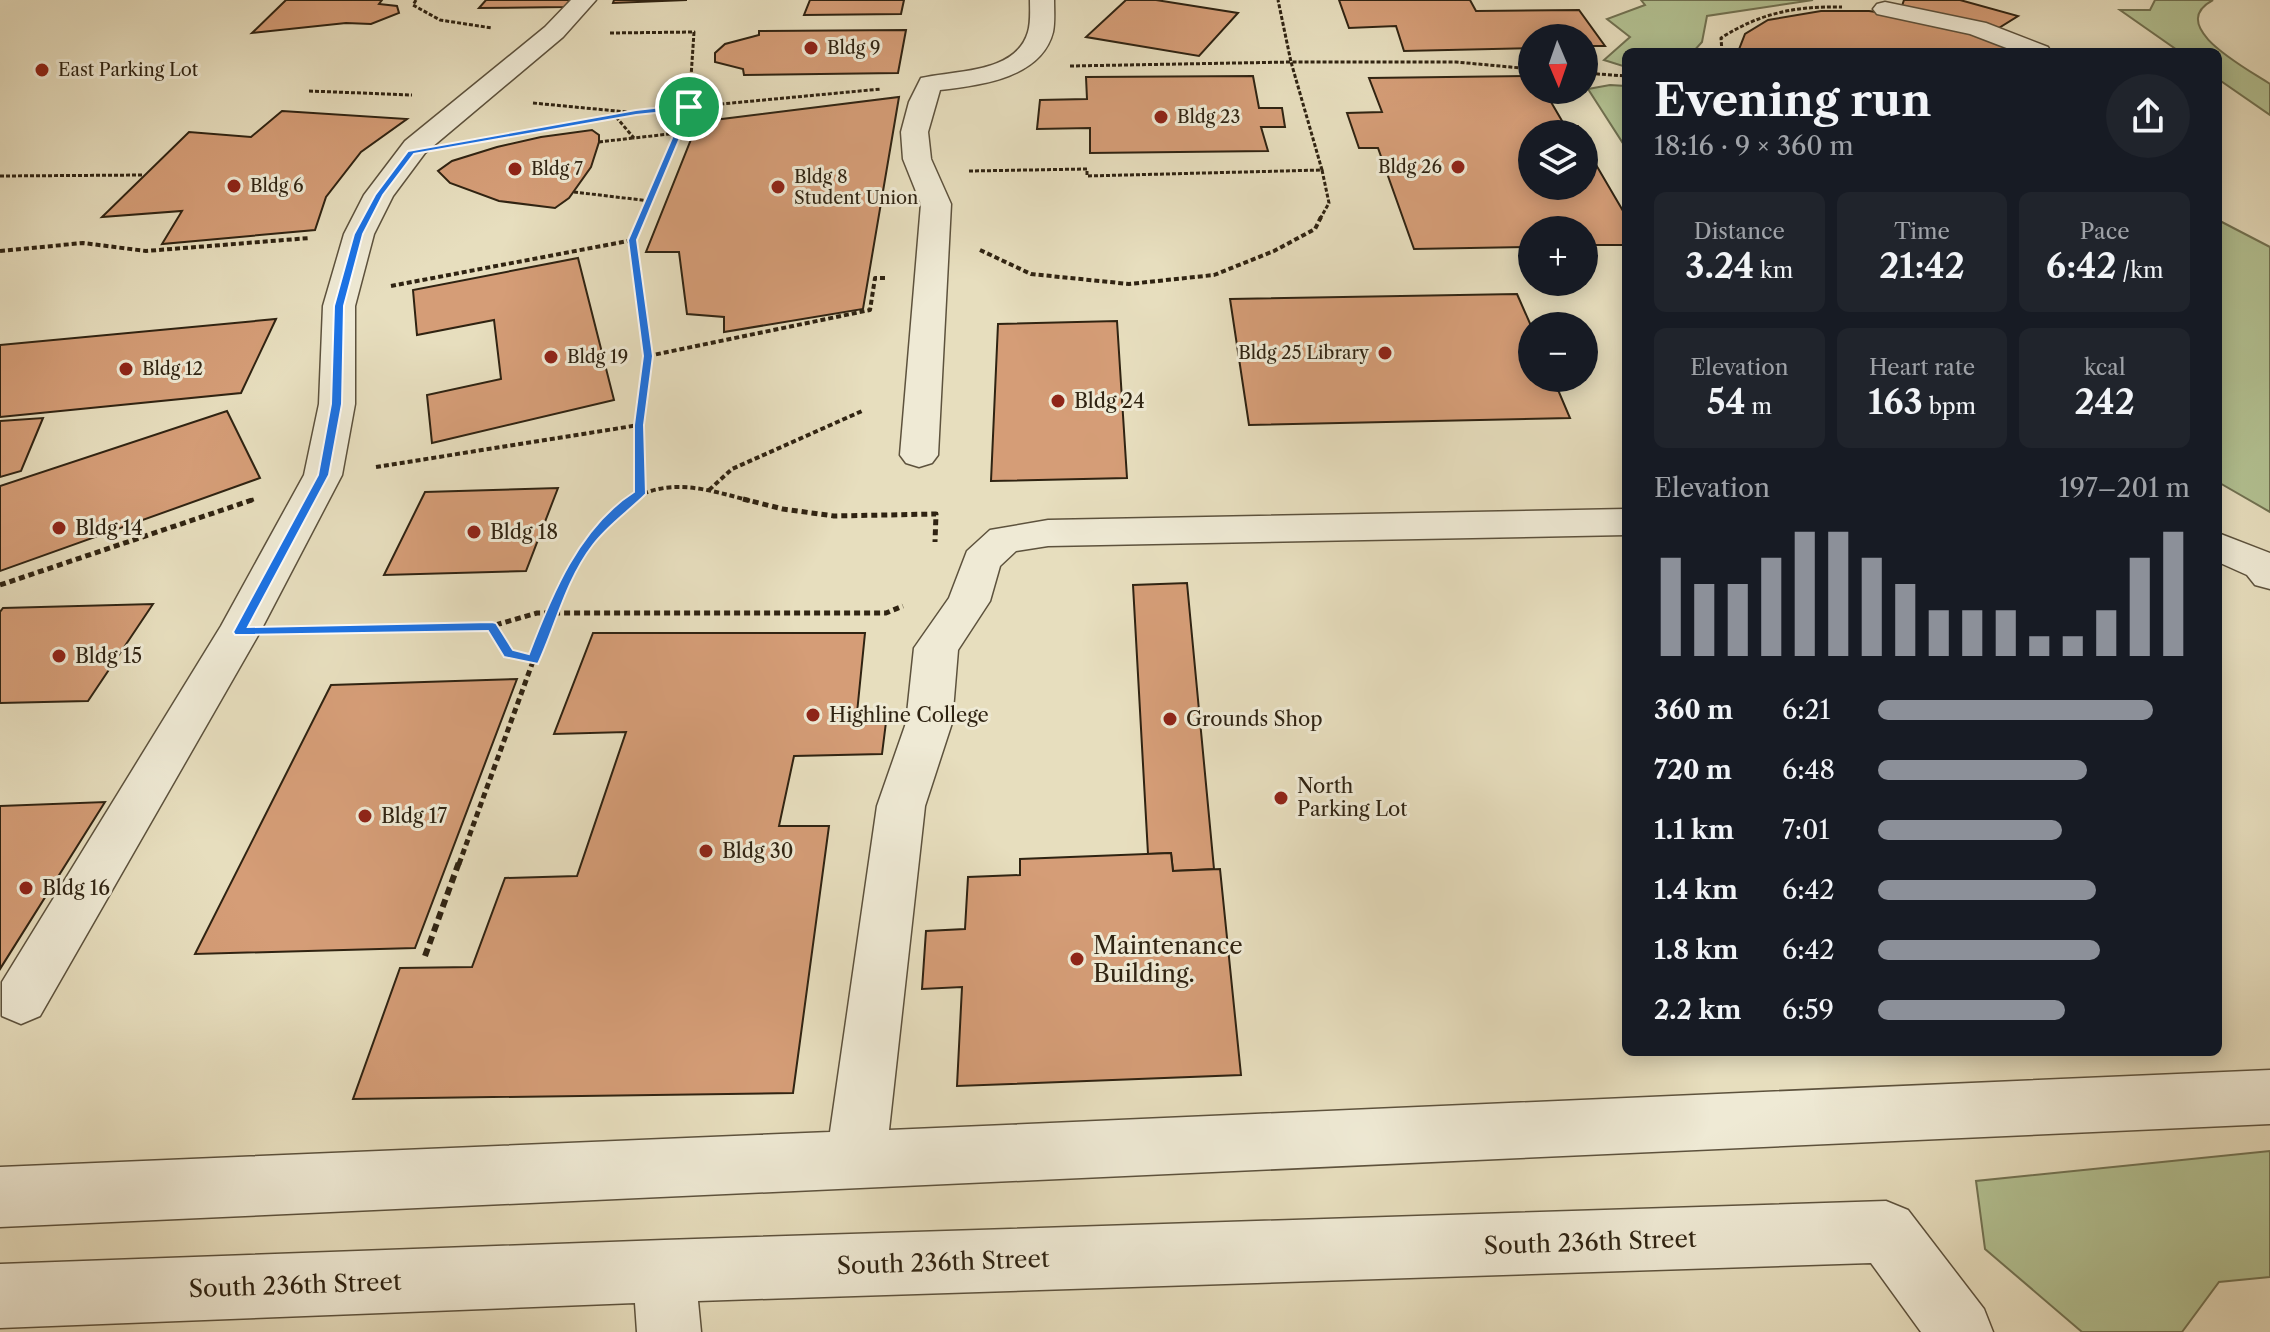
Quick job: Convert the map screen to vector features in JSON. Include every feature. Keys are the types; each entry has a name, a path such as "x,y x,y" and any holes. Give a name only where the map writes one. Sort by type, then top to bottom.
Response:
{"street":[{"path":"21,999 239,632 323,475 337,404 339,306 359,234 379,195 411,152 554,32 584,0"},
{"path":"919,455 936,204 921,176 912,144 913,129 930,84 968,79 1017,63 1029,55 1041,34 1042,0"},
{"path":"1885,9 1977,28 2029,48"},
{"path":"856,1160 901,806 929,723 936,648 969,601 981,561 1004,539 1048,533 1622,522"},
{"path":"2222,548 2267,568"},
{"path":"0,1197 2270,1097"},
{"name":"South 236th Street","path":"0,1296 664,1271 1886,1232 1961,1332"},
{"path":"664,1271 669,1332"}],"path":[{"path":"416,0 415,8 432,19 491,28 554,32 694,32 689,107 633,240 648,356 639,425 640,494"},
{"path":"935,211 963,243 1031,274 1129,284 1214,275 1274,251 1315,229 1329,203 1291,62 1278,0"},
{"path":"1722,48 1721,38 1760,14 1821,6 1885,9"},
{"path":"1017,63 1074,66 1456,62 1518,68"},
{"path":"1598,74 1622,76"},
{"path":"411,152 636,112 930,84"},
{"path":"309,91 475,98 636,112"},
{"path":"615,116 634,138"},
{"path":"599,142 678,133"},
{"path":"921,176 988,170 1087,169 1087,176 1322,170"},
{"path":"0,176 144,175"},
{"path":"574,192 650,201"},
{"path":"0,251 83,243 146,251 359,234"},
{"path":"342,295 633,240"},
{"path":"648,356 870,310 875,278 931,275"},
{"path":"708,490 732,469 862,411"},
{"path":"0,585 323,475 639,425"},
{"path":"425,956 551,612 587,544 627,502 640,494 667,486 708,490 783,509 834,516 936,514 935,557"},
{"path":"239,632 492,626 551,612 886,613 907,604"},
{"path":"492,626 508,653 533,660"}],"green space":[{"path":"1641,0 1813,0 1707,16 1702,42 1697,48 1622,48 1622,66 1604,60 1630,37 1607,19 1645,5"},
{"path":"2155,0 2213,0 2200,10 2198,22 2217,48 2174,48 2120,10 2150,10"},
{"path":"2222,52 2270,84 2270,115 2222,82"},
{"path":"1622,86 1622,142 1598,104 1598,87"},
{"path":"2222,222 2270,247 2270,512 2222,484"},
{"path":"2270,1151 2270,1277 2219,1282 2182,1332 2082,1332 1985,1249 1976,1181"}],"building":[{"path":"286,0 382,0 379,4 397,6 399,13 371,24 346,23 252,33"},
{"path":"486,0 570,0 565,7 479,8"},
{"path":"614,0 687,0 613,3"},
{"path":"810,0 904,0 901,14 804,15"},
{"path":"1126,0 1156,0 1238,13 1199,56 1086,37"},
{"path":"1339,0 1470,0 1476,11 1579,10 1589,24 1518,24 1518,48 1404,51 1396,26 1349,28"},
{"path":"1904,0 1960,0 2018,16 1994,31 1901,9"},
{"path":"1821,11 1869,11 1920,18 1970,31 2009,48 1740,48 1745,34 1768,20"},
{"name":"Bldg 9","path":"906,30 898,73 744,75 743,69 715,62 715,53 725,44 759,35 759,31"},
{"name":"Bldg 23","path":"1253,76 1259,108 1282,108 1285,127 1261,127 1268,151 1090,153 1090,128 1037,129 1040,100 1087,99 1086,77"},
{"name":"Bldg 26","path":"1518,76 1518,104 1552,104 1562,120 1518,120 1518,200 1598,200 1598,168 1622,209 1622,245 1598,245 1598,216 1518,216 1518,247 1414,249 1378,148 1359,148 1347,113 1382,112 1369,78"},
{"name":"Bldg 8 Student Union","path":"899,97 863,309 724,332 724,317 687,314 679,252 646,252 698,122"},
{"name":"Bldg 6","path":"282,111 407,119 361,152 326,197 315,230 162,244 182,211 102,217 189,132 251,137"},
{"name":"Bldg 7","path":"592,130 599,135 599,142 591,167 569,198 555,208 499,201 450,183 438,171 452,161 497,147"},
{"name":"Bldg 19","path":"578,258 614,400 432,443 427,395 501,379 494,320 417,335 413,290"},
{"name":"Bldg 25 Library","path":"1517,294 1525,312 1518,312 1518,392 1559,392 1570,418 1249,425 1230,299"},
{"name":"Bldg 12","path":"276,319 241,393 0,417 0,345"},
{"name":"Bldg 24","path":"1117,321 1127,478 991,481 998,324"},
{"name":"Bldg 14","path":"227,411 260,478 0,571 0,486"},
{"path":"43,418 21,471 0,477 0,421"},
{"name":"Bldg 18","path":"558,488 526,571 384,575 425,492"},
{"name":"Grounds Shop","path":"1187,583 1214,869 1173,871 1171,853 1148,854 1133,585"},
{"name":"Bldg 15","path":"153,604 88,701 0,703 0,612 3,608"},
{"name":"Bldg 30","path":"593,633 865,633 856,723 886,722 882,754 794,756 779,826 829,826 793,1093 353,1099 400,968 472,967 505,878 577,876 626,732 554,734"},
{"name":"Bldg 17","path":"517,679 415,948 195,954 331,685"},
{"name":"Bldg 16","path":"105,802 0,969 0,806"},
{"name":"Maintenance Building.","path":"1171,853 1173,871 1220,869 1241,1075 957,1086 962,987 922,989 926,931 965,929 968,877 1020,875 1020,859"}],"place":[{"name":"Bldg 9","path":"811,48"},
{"name":"East Parking Lot","path":"42,70"},
{"name":"Bldg 23","path":"1161,117"},
{"name":"Bldg 26","path":"1458,167"},
{"name":"Bldg 7","path":"515,169"},
{"name":"Bldg 6","path":"234,186"},
{"name":"Bldg 8 Student Union","path":"778,187"},
{"name":"Bldg 25 Library","path":"1385,353"},
{"name":"Bldg 19","path":"551,357"},
{"name":"Bldg 12","path":"126,369"},
{"name":"Bldg 24","path":"1058,401"},
{"name":"Bldg 14","path":"59,528"},
{"name":"Bldg 18","path":"474,532"},
{"name":"Bldg 15","path":"59,656"},
{"name":"Highline College","path":"813,715"},
{"name":"Grounds Shop","path":"1170,719"},
{"name":"North Parking Lot","path":"1281,798"},
{"name":"Bldg 17","path":"365,816"},
{"name":"Bldg 30","path":"706,851"},
{"name":"Bldg 16","path":"26,888"},
{"name":"Maintenance Building.","path":"1077,959"}],"route":[{"path":"689,107 633,240 648,356 639,425 640,494 627,502 587,544 551,612 533,660 508,653 492,626 239,632 323,475 337,404 339,306 359,234 379,195 411,152 636,112 689,107"}]}
